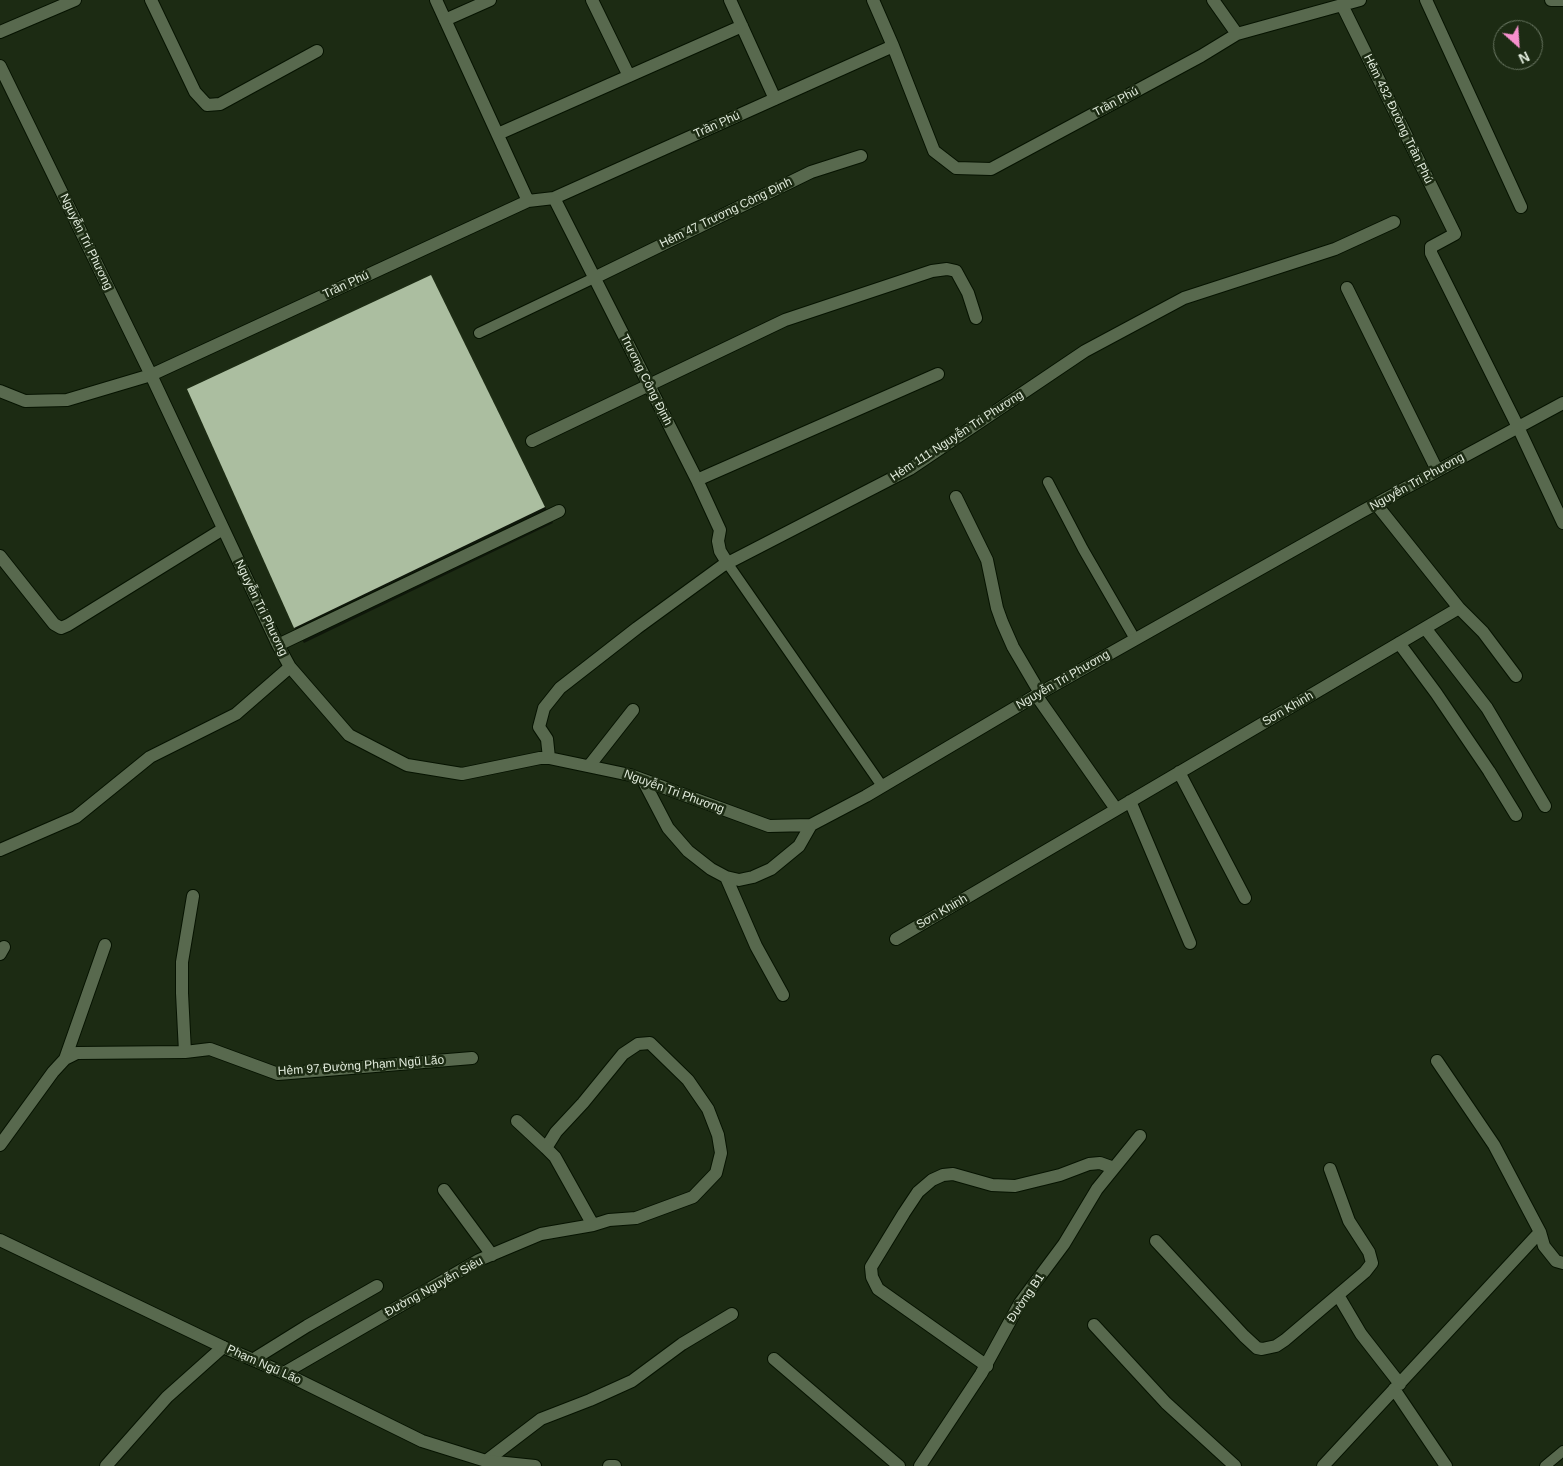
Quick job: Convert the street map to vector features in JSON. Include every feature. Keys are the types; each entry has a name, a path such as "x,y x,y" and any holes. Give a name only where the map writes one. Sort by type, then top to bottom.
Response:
{"street":[{"path":"0,32 75,0"},
{"path":"151,0 195,92 208,106 220,104 317,51"},
{"path":"436,0 528,201"},
{"path":"445,20 490,0"},
{"path":"592,0 629,76"},
{"path":"730,0 775,99"},
{"path":"873,0 893,46"},
{"path":"1212,0 1237,34"},
{"name":"Trần Phú","path":"0,392 25,401 67,400 151,375 528,201 554,198 893,46 934,151 956,168 991,169 1201,56 1237,34 1360,0"},
{"path":"1426,0 1522,207"},
{"path":"1551,0 1563,0"},
{"name":"Hẻm 432 Đường Trần Phú","path":"1342,5 1454,234 1431,247 1431,253 1518,427"},
{"path":"498,134 742,26"},
{"name":"Nguyễn Tri Phương","path":"0,66 151,375 290,667 349,735 407,765 462,774 540,758 549,758 630,774 769,826 811,826 1135,639 1437,470 1563,403"},
{"name":"Hẻm 47 Trương Công Định","path":"594,278 811,172 861,156"},
{"name":"Trương Công Định","path":"554,198 697,480 720,530 718,541 720,551 728,564"},
{"name":"Hẻm 111 Nguyễn Tri Phương","path":"549,758 547,739 539,727 544,708 560,688 722,566 910,469 1085,352 1184,298 1335,249 1394,222"},
{"path":"532,441 785,320 932,271 947,269 956,271 968,293 976,318"},
{"path":"1347,288 1437,470"},
{"path":"697,480 938,374"},
{"path":"1518,427 1563,523"},
{"path":"956,497 987,560 997,608 1013,647 1038,694 1116,809"},
{"path":"1376,504 1459,608 1483,632 1516,676"},
{"path":"278,645 559,511"},
{"path":"0,556 54,624 61,628 223,528"},
{"name":"Sơn Khinh","path":"896,938 1459,608"},
{"path":"1425,628 1487,708 1545,806"},
{"path":"1399,643 1436,693 1489,771 1516,815"},
{"path":"0,850 76,816 150,757 236,714 290,667"},
{"path":"589,766 633,710"},
{"path":"1179,772 1245,898"},
{"path":"643,780 668,828 688,851 711,869 726,877 739,880 753,877 771,868 799,846 811,826"},
{"path":"1130,802 1190,943"},
{"path":"726,877 756,946 783,996"},
{"path":"185,1052 182,962 193,896"},
{"path":"0,1145 65,1059 105,945"},
{"name":"Đường Nguyễn Siêu","path":"284,1373 492,1254 541,1234 593,1225 609,1220 636,1218 693,1197 716,1172 721,1153 718,1135 708,1109 688,1080 650,1043 638,1044 623,1054 583,1103 556,1132 546,1148"},
{"name":"Hẻm 97 Đường Phạm Ngũ Lão","path":"65,1059 77,1053 185,1052 210,1048 278,1074 472,1058"},
{"path":"1437,1060 1494,1145 1540,1232 1544,1246 1556,1261 1563,1263"},
{"path":"517,1121 555,1157 593,1225"},
{"name":"Đường B1","path":"920,1466 987,1366 1020,1303 1064,1244 1097,1189 1140,1136"},
{"path":"987,1366 878,1289 872,1277 871,1267 904,1213 918,1192 932,1180 943,1175 953,1174 992,1185 1015,1186 1038,1181 1089,1164 1100,1163 1114,1168"},
{"path":"1156,1241 1216,1308 1256,1348 1262,1349 1276,1346 1365,1272 1372,1263 1369,1252 1350,1221 1330,1169"},
{"path":"444,1190 492,1254"},
{"path":"1323,1466 1540,1232"},
{"name":"Phạm Ngũ Lão","path":"0,1240 223,1348 254,1359 284,1373 422,1441 486,1461 535,1466"},
{"path":"254,1359 377,1286"},
{"path":"1338,1295 1446,1466"},
{"path":"486,1461 541,1419 632,1381 682,1344 732,1314"},
{"path":"1094,1325 1166,1403 1235,1466"},
{"path":"106,1466 167,1397 223,1348"},
{"path":"774,1360 899,1466"},
{"path":"609,1466 615,1466"}],"lane":[{"path":"479,333 594,278"},
{"path":"1048,482 1083,549 1135,639"},
{"path":"728,564 882,786"},
{"path":"1545,1466 1563,1451"}],"building":[{"path":"431,275 545,507 294,628 187,389"}]}
